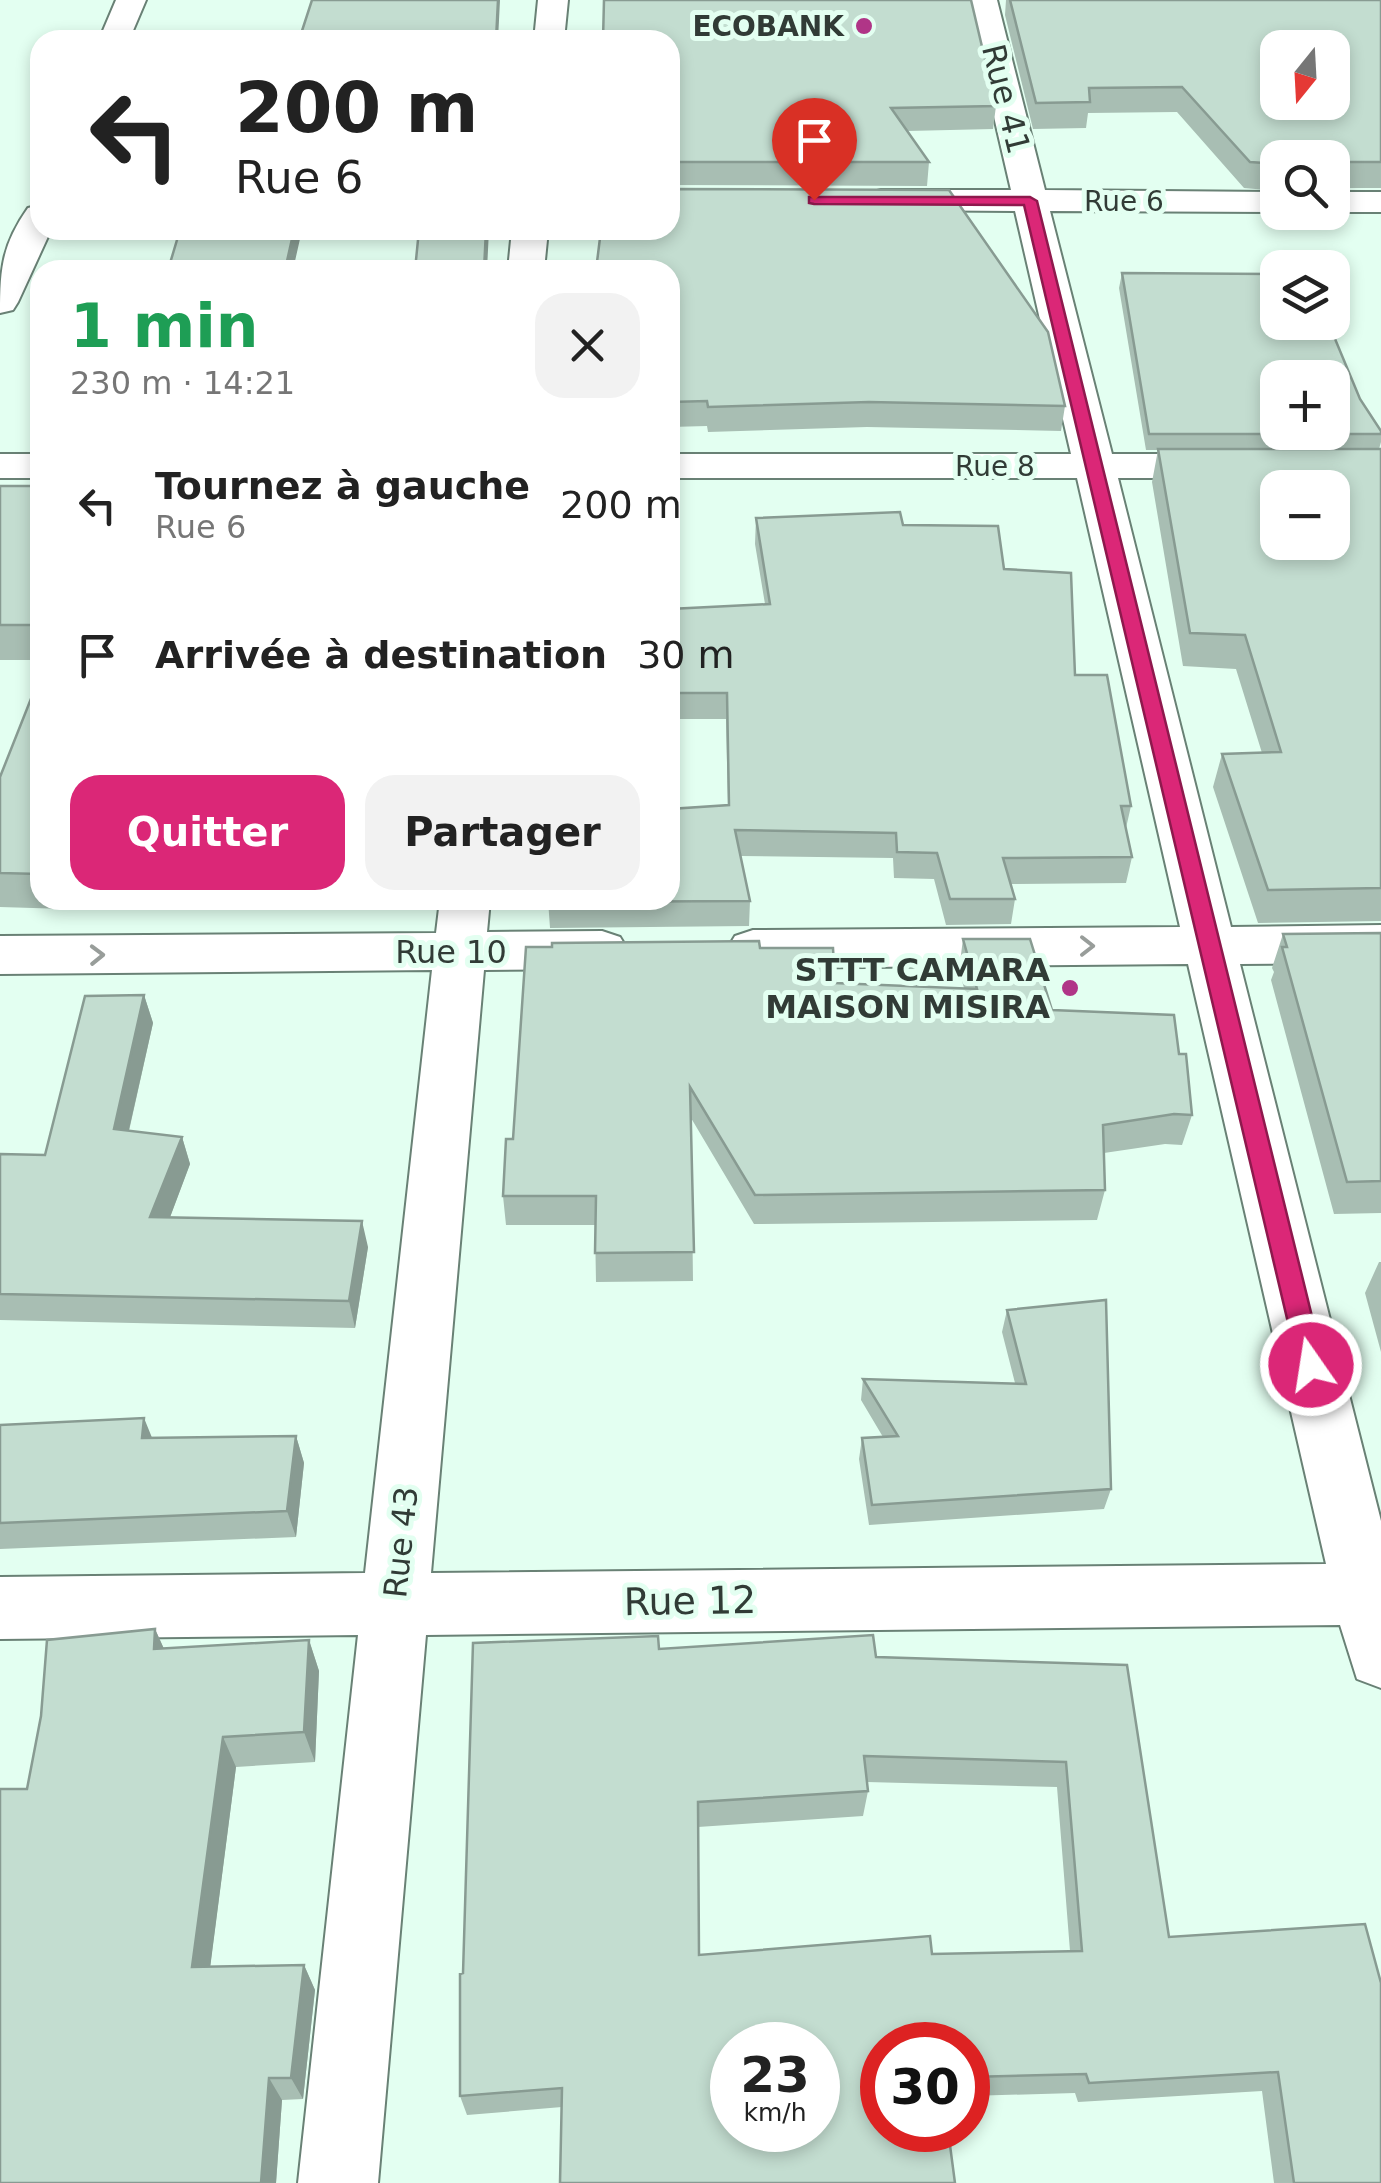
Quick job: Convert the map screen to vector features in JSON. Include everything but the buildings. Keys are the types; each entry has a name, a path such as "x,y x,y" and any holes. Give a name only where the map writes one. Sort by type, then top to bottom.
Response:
{"street":[{"path":"118,30 131,0"},
{"path":"550,30 553,0"},
{"name":"Rue 41","path":"982,0 1376,1615"},
{"name":"Rue 6","path":"841,200 1260,202"},
{"path":"1350,202 1381,202"},
{"path":"0,302 30,237"},
{"path":"0,466 30,466"},
{"name":"Rue 8","path":"680,466 1266,466"},
{"name":"Rue 10","path":"0,956 462,926 677,950 1381,944"},
{"name":"Rue 43","path":"338,2183 462,926"},
{"name":"Rue 12","path":"0,1608 395,1604 1376,1615"}],"place":[{"name":"ECOBANK","path":"864,26"},
{"name":"STTT CAMARA MAISON MISIRA","path":"1070,988"}],"route":[{"path":"814,200 1030,201 1311,1365"}]}
